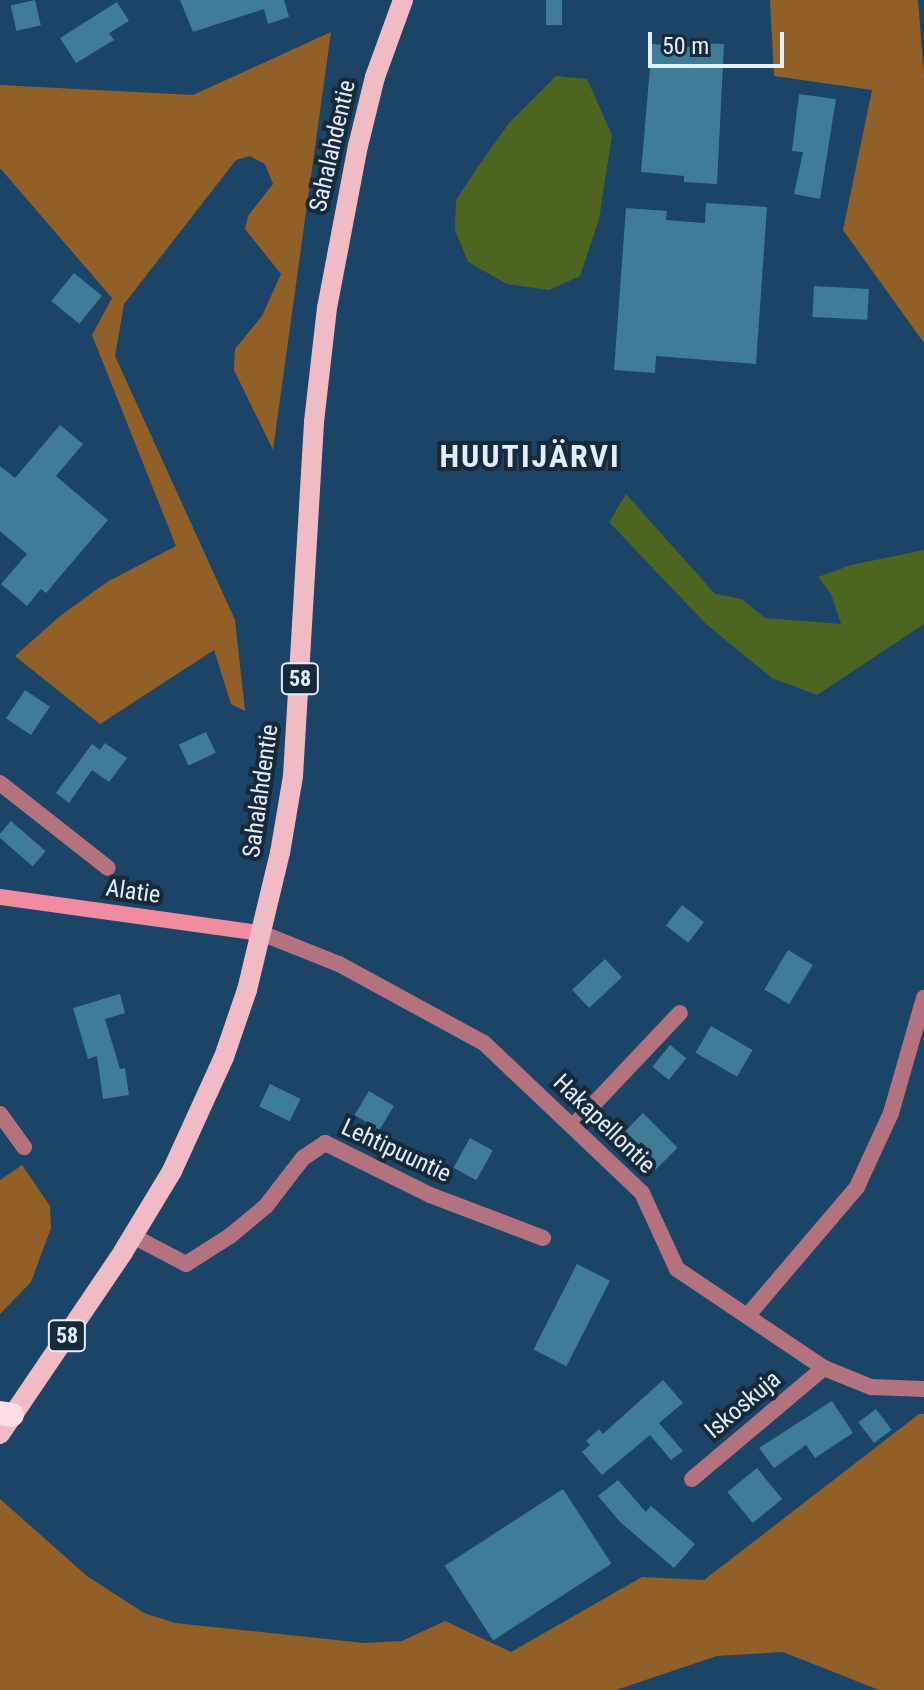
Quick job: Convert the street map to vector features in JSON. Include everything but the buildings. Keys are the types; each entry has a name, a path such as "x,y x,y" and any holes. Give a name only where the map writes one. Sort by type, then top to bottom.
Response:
{"main road":[{"name":"Sahalahdentie","path":"4,1420 133,1236 172,1171 224,1057 247,990 280,853 293,776 314,422 327,308 361,132 375,77 403,0"}],"street":[{"path":"0,783 108,868"},
{"name":"Alatie","path":"0,897 261,933"},
{"name":"Hakapellontie","path":"261,933 339,964 484,1043 574,1125 642,1193 677,1269 749,1314 824,1368 871,1387 924,1389"},
{"path":"749,1314 857,1187 891,1113 924,998"},
{"path":"574,1125 680,1013"},
{"path":"0,1114 24,1147"},
{"name":"Lehtipuuntie","path":"133,1236 186,1264 230,1236 266,1206 303,1158 325,1143 430,1195 543,1238"},
{"name":"Iskoskuja","path":"692,1479 824,1368"}],"shaded area":[{"path":"770,0 918,0 924,75 924,343 843,230 872,90 774,76"},
{"path":"331,32 273,450 234,370 235,349 262,316 281,274 245,229 248,216 273,184 265,164 250,156 236,160 124,304 115,356 235,620 245,711 231,704 214,650 100,724 15,656 60,616 107,582 176,546 92,335 112,298 0,168 0,85 193,95"},
{"path":"556,76 587,79 612,135 599,219 580,276 549,290 507,284 468,262 455,230 456,200 509,123"},
{"path":"626,494 715,594 742,599 765,618 841,624 831,594 818,577 851,565 924,550 924,624 817,695 772,678 706,624 609,522"},
{"path":"22,1165 50,1206 51,1228 31,1282 0,1314 0,1180"},
{"path":"919,1414 924,1414 924,1690 879,1690 783,1652 717,1656 616,1690 0,1690 0,1499 87,1576 144,1613 175,1623 364,1643 402,1641 445,1621 511,1652 642,1577 704,1580"}],"district":[{"name":"HUUTIJÄRVI","path":"530,456"}]}
